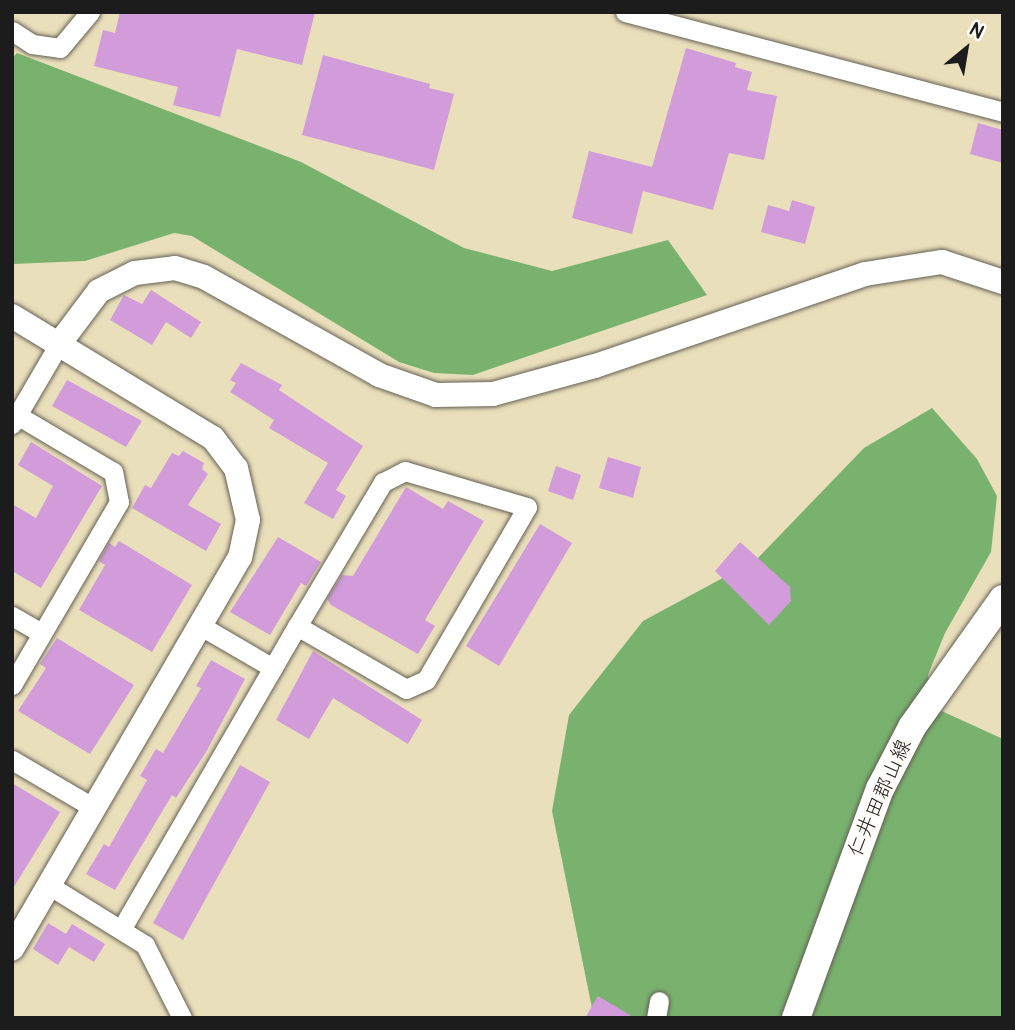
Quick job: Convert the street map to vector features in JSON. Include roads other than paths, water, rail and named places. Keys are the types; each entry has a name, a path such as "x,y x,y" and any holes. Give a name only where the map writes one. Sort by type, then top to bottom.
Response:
{"main road":[{"name":"仁井田郡山線","path":"796,1018 880,789 912,727 1003,599"}],"street":[{"path":"12,31 32,44 61,48 90,12"},
{"path":"625,12 1003,112"},
{"path":"12,685 119,502 117,477 15,419 59,344 99,291 135,273 175,268 204,277 379,375 436,395 493,394 596,366 865,274 942,262 1003,282"},
{"path":"12,316 195,423 236,468 248,510 245,541 201,626 12,949"},
{"path":"122,928 297,626 383,482 405,471 527,507 426,680 407,689 297,626"},
{"path":"12,616 41,633"},
{"path":"201,626 273,668"},
{"path":"12,760 94,808"},
{"path":"50,886 122,928 151,951 181,1018"}]}
